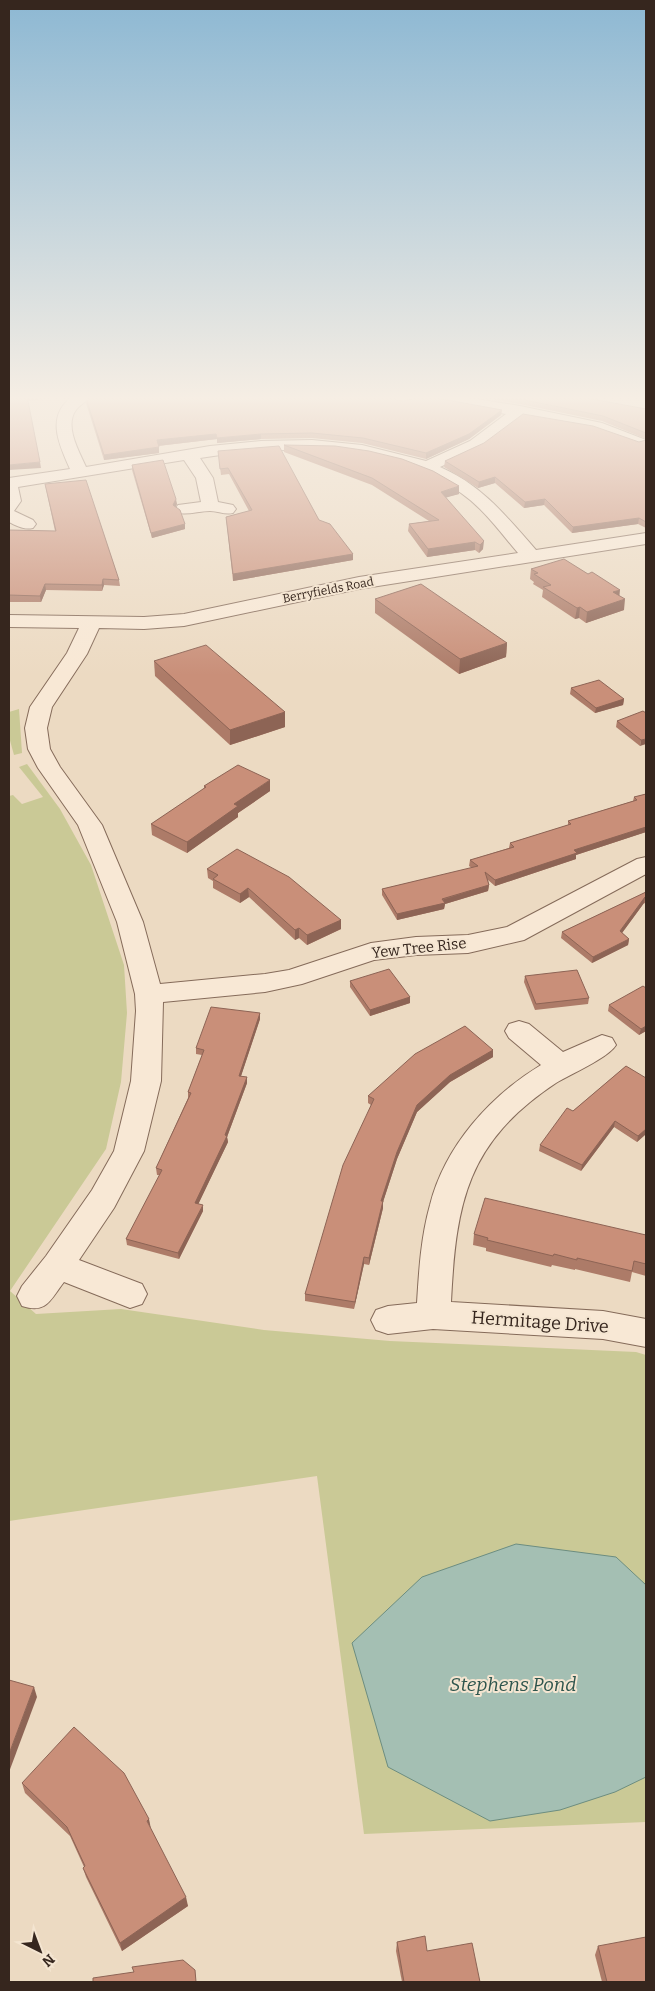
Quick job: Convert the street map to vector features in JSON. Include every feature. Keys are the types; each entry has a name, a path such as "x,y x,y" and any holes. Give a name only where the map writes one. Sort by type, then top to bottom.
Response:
{"street":[{"path":"9,489 12,501 9,507"},
{"path":"208,489 210,506"},
{"path":"466,489 475,494 531,556"},
{"path":"184,509 210,506 228,510"},
{"path":"9,515 27,524"},
{"name":"Berryfields Road","path":"9,621 144,623 184,620 359,583 613,544 642,547"},
{"path":"34,1296 104,1199 129,1151 146,1080 150,1010 149,994 130,922 90,825 49,768 39,749 36,728 41,707 53,686 77,654 92,623"},
{"name":"Yew Tree Rise","path":"149,994 266,983 292,978 371,952 416,946 468,944 515,934 646,864"},
{"path":"519,1031 561,1066"},
{"path":"433,1315 443,1214 451,1187 464,1160 480,1135 517,1098 561,1066 602,1045"},
{"path":"58,1265 130,1294"},
{"name":"Hermitage Drive","path":"388,1320 433,1315 603,1325 646,1333"}],"shaded area":[{"path":"19,709 22,753 14,755 9,737 9,712"},
{"path":"27,764 60,809 91,865 124,965 127,1013 121,1082 106,1149 10,1291 36,1314 121,1309 264,1330 390,1341 636,1352 646,1355 646,1822 364,1834 317,1476 9,1521 9,796 13,795 22,804 43,797 19,767"}],"water":[{"name":"Stephens Pond","path":"516,1544 616,1557 646,1585 646,1777 615,1792 560,1810 490,1821 388,1767 352,1643 422,1577"}],"building":[{"path":"46,489 89,489 119,580 103,579 102,585 45,584 40,596 9,595 9,530 56,531"},
{"path":"139,489 173,489 176,499 173,505 180,510 185,524 151,533"},
{"path":"240,489 302,489 319,520 330,524 353,554 233,574 226,517 252,510"},
{"path":"389,489 450,489 441,492 484,541 480,545 475,542 428,549 409,524 439,520"},
{"path":"509,489 646,489 646,522 639,518 573,527 545,499 525,502"},
{"path":"564,559 588,574 592,572 620,590 613,592 625,599 587,612 543,587 551,585 534,574 538,573 531,569"},
{"path":"421,584 507,643 460,659 375,599"},
{"path":"206,645 285,712 230,730 154,661"},
{"path":"599,680 624,699 596,708 571,688"},
{"path":"643,711 646,713 646,739 641,740 617,721"},
{"path":"238,765 270,780 234,804 238,806 187,842 151,824 206,787 204,786"},
{"path":"646,794 646,827 574,850 577,853 495,880 485,872 489,885 442,899 445,903 397,914 382,889 478,866 470,860 514,847 510,843 571,824 568,821 637,800 634,797"},
{"path":"237,849 289,877 341,920 307,935 299,928 295,930 248,888 240,894 213,879 218,875 207,869"},
{"path":"646,892 646,898 620,931 629,939 593,957 562,932"},
{"path":"389,969 410,997 370,1010 350,981"},
{"path":"577,970 589,998 536,1004 525,976"},
{"path":"643,986 646,988 646,1026 641,1029 609,1005"},
{"path":"211,1007 260,1013 239,1076 247,1077 225,1135 227,1136 195,1203 203,1205 178,1253 126,1239 162,1170 156,1168 191,1093 188,1092 204,1050 196,1048"},
{"path":"465,1026 493,1050 450,1075 417,1105 397,1152 381,1201 383,1201 369,1258 364,1257 355,1302 305,1294 343,1165 374,1099 368,1096 415,1054"},
{"path":"626,1066 646,1078 646,1129 638,1136 615,1121 582,1165 540,1145 567,1108 573,1111"},
{"path":"485,1198 646,1235 646,1264 634,1261 632,1271 577,1258 577,1260 554,1254 553,1256 487,1240 488,1238 474,1234"},
{"path":"9,1680 34,1687 9,1754"},
{"path":"74,1727 124,1773 149,1819 147,1821 186,1897 120,1943 83,1868 85,1866 67,1827 22,1783"},
{"path":"425,1936 427,1951 472,1943 480,1982 404,1982 397,1942"},
{"path":"646,1937 646,1982 607,1982 598,1946"},
{"path":"183,1960 195,1970 196,1982 93,1982 93,1978 134,1972 132,1967"}]}
